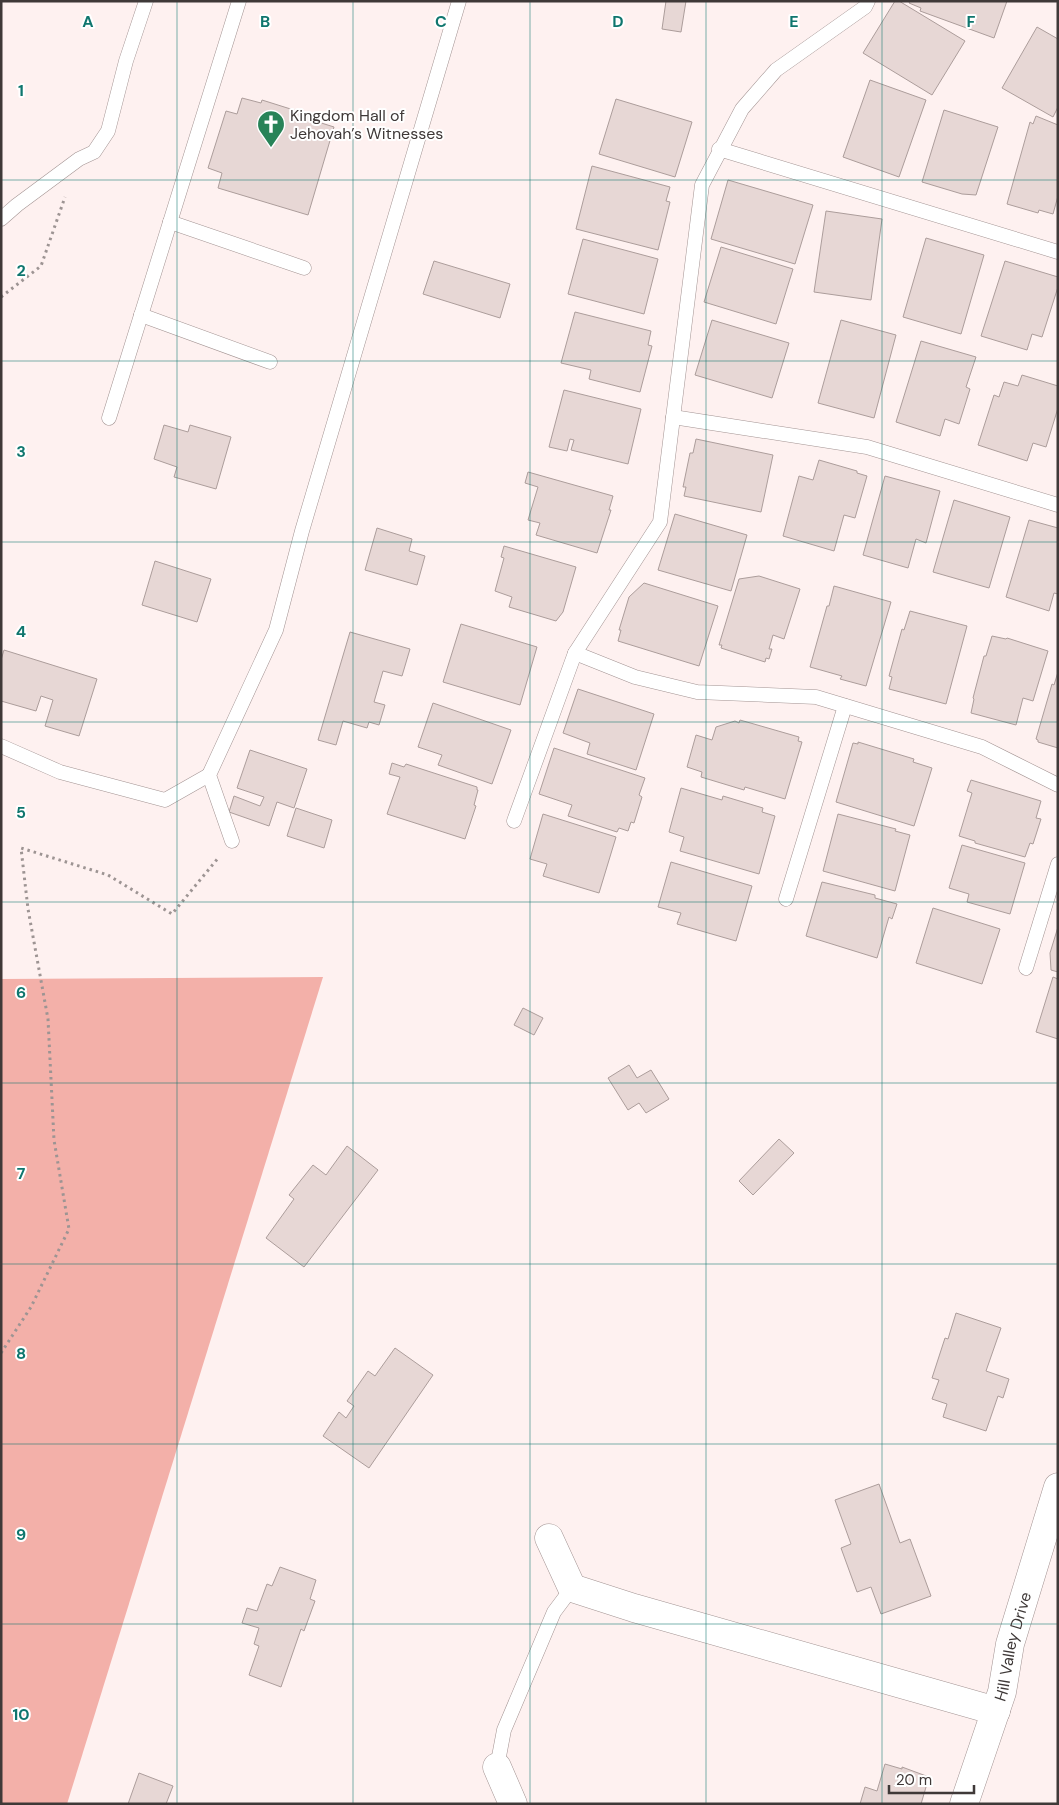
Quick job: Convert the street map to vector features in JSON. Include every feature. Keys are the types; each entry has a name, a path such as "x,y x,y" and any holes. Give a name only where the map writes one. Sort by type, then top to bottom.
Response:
{"street":[{"name":"Hill Valley Drive","path":"964,1804 1002,1692 1010,1644 1058,1487"},
{"path":"549,1538 572,1588 634,1608 996,1712"},
{"path":"497,1767 513,1804"}],"lane":[{"path":"1,219 79,159 94,152 108,131 126,61 146,1"},
{"path":"110,418 239,1"},
{"path":"1,746 60,772 165,800 209,775 276,630 305,521 459,1"},
{"path":"514,821 575,653 660,522 702,185 742,109 776,70 865,7 868,1"},
{"path":"720,150 1058,252"},
{"path":"170,222 304,268"},
{"path":"141,315 270,362"},
{"path":"673,416 867,447 1058,506"},
{"path":"575,653 634,677 697,692 816,697 982,747 1058,785"},
{"path":"786,899 845,706"},
{"path":"209,775 232,841"},
{"path":"1026,968 1058,864"},
{"path":"497,1767 504,1730 554,1612 572,1588"}],"path":[{"path":"1,297 41,266 79,159"},
{"path":"1,1353 31,1307 69,1229 54,1140 48,1018 28,909 21,848 108,875 172,914 232,841"}],"shaded area":[{"path":"323,977 67,1804 1,1804 1,979"}],"building":[{"path":"666,1 686,1 681,32 662,29"},
{"path":"895,1 899,1 965,41 932,95 863,53"},
{"path":"910,1 1007,1 994,38 920,11 921,8 909,3"},
{"path":"1037,27 1058,39 1058,107 1053,117 1002,88"},
{"path":"870,80 926,100 899,177 843,157"},
{"name":"Kingdom Hall of Jehovah’s Witnesses","path":"242,98 261,103 262,100 316,117 315,121 334,127 308,215 218,188 222,173 208,168 226,111 237,114"},
{"path":"616,99 692,122 675,177 599,154"},
{"path":"944,110 998,127 976,195 962,194 922,182"},
{"path":"1036,116 1058,125 1058,196 1053,214 1039,210 1038,213 1007,204 1030,122 1033,124"},
{"path":"592,166 670,187 666,201 670,202 658,250 576,229"},
{"path":"728,180 813,205 795,264 711,239"},
{"path":"826,211 882,219 871,300 814,292"},
{"path":"926,238 984,255 961,334 903,317"},
{"path":"583,239 658,259 644,314 568,294"},
{"path":"721,247 793,269 776,324 704,302"},
{"path":"434,261 510,284 500,318 423,294"},
{"path":"1005,261 1058,277 1058,287 1042,337 1032,334 1027,350 981,336"},
{"path":"575,312 651,331 648,345 652,346 640,392 589,379 591,370 561,363"},
{"path":"712,320 789,343 772,398 695,375"},
{"path":"841,320 896,335 874,418 818,403"},
{"path":"921,341 976,357 966,387 970,389 959,424 945,419 940,436 896,422"},
{"path":"1022,375 1058,386 1058,408 1046,447 1033,443 1027,461 978,445 994,395 999,397 1004,382 1018,386"},
{"path":"564,390 641,409 628,464 571,450 574,440 570,439 567,451 549,447"},
{"path":"164,425 188,432 190,425 231,437 216,489 174,477 177,467 154,459"},
{"path":"696,439 773,455 761,512 684,496 686,487 683,487 690,453 693,453"},
{"path":"819,460 857,471 857,473 867,476 855,518 844,515 834,551 783,536 799,476 813,480"},
{"path":"528,472 613,496 609,510 611,510 597,553 536,535 540,523 528,520 538,487 525,483"},
{"path":"885,476 940,491 926,543 916,539 908,568 863,555"},
{"path":"954,500 1010,517 989,588 933,572"},
{"path":"675,514 747,535 731,591 658,570"},
{"path":"1029,520 1058,528 1058,594 1054,593 1049,611 1006,597"},
{"path":"377,528 412,539 409,551 425,556 417,585 365,570"},
{"path":"504,546 576,567 563,612 556,621 509,607 512,597 495,591 504,558 501,557"},
{"path":"155,561 211,579 197,622 142,605"},
{"path":"759,576 800,589 784,639 773,635 769,649 772,649 769,659 766,658 765,662 721,648 722,645 719,645 739,579"},
{"path":"644,583 718,606 699,666 618,641 621,630 619,630 629,597"},
{"path":"834,586 891,602 866,686 840,679 842,676 810,667"},
{"path":"910,611 967,626 946,704 889,689 892,677 889,676 902,629 904,630"},
{"path":"461,624 537,647 520,705 443,682"},
{"path":"350,632 410,649 402,676 383,671 374,702 385,705 379,725 369,722 367,728 343,721 336,745 318,740"},
{"path":"992,636 1007,638 1048,651 1033,701 1023,698 1016,725 971,713 984,656 986,656"},
{"path":"4,650 97,679 79,736 45,726 53,700 41,696 36,711 1,701 1,660"},
{"path":"1058,672 1058,748 1038,742 1036,739 1052,684 1054,685"},
{"path":"578,689 654,714 636,770 587,754 590,743 563,733"},
{"path":"433,703 511,730 492,784 438,765 442,755 418,747"},
{"path":"740,720 799,737 798,741 802,742 785,799 745,787 744,790 701,777 702,772 687,767 696,735 712,740 716,727 735,721 739,723"},
{"path":"858,742 914,759 913,762 932,768 914,826 836,802 853,743 858,744"},
{"path":"554,748 645,778 639,795 642,797 634,823 631,822 628,831 619,828 617,832 568,816 572,805 539,794"},
{"path":"250,750 307,769 294,808 277,802 269,826 229,812 234,796 260,806 264,797 237,788"},
{"path":"392,763 404,767 406,764 477,787 474,805 476,806 465,839 387,814 400,777 389,774"},
{"path":"971,780 1041,801 1036,818 1041,819 1033,844 1030,843 1025,857 975,843 975,841 959,836 972,793 967,791"},
{"path":"681,788 722,800 723,796 763,808 762,812 775,816 759,874 680,851 684,837 669,832"},
{"path":"296,808 332,820 324,848 287,836"},
{"path":"543,814 616,837 599,893 543,876 547,864 530,859"},
{"path":"838,814 896,829 895,831 910,835 895,891 823,871"},
{"path":"962,845 1025,863 1010,914 967,902 969,894 949,888"},
{"path":"671,862 752,886 736,941 677,924 681,913 658,907"},
{"path":"822,882 875,895 875,898 897,904 892,919 889,917 877,958 806,936"},
{"path":"933,908 1000,929 982,984 916,963"},
{"path":"1058,927 1058,972 1051,970 1050,953"},
{"path":"1053,977 1058,979 1058,1039 1036,1032"},
{"path":"523,1008 543,1018 534,1035 514,1025"},
{"path":"629,1065 637,1078 651,1070 669,1099 646,1113 639,1103 628,1110 608,1078"},
{"path":"779,1139 794,1153 753,1195 739,1181"},
{"path":"347,1146 378,1170 304,1267 266,1238 294,1199 289,1195 313,1165 326,1175"},
{"path":"956,1313 1001,1328 986,1371 1009,1379 1003,1398 998,1396 986,1431 943,1417 947,1404 932,1399 939,1380 932,1378 945,1338 948,1339"},
{"path":"395,1348 433,1375 369,1468 323,1436 339,1412 346,1418 354,1406 347,1401 368,1371 375,1376"},
{"path":"879,1484 900,1543 910,1539 931,1596 881,1614 871,1587 857,1592 841,1548 851,1544 835,1500"},
{"path":"280,1567 316,1580 310,1599 315,1601 304,1631 301,1629 281,1687 249,1675 259,1646 254,1644 259,1628 242,1623 247,1608 257,1611 267,1584 272,1586"},
{"path":"885,1764 902,1769 902,1767 929,1777 921,1804 860,1804 865,1787 877,1791"},
{"path":"139,1773 173,1786 166,1804 128,1804"}],"place":[{"name":"Kingdom Hall of Jehovah’s Witnesses","path":"271,148"}]}
